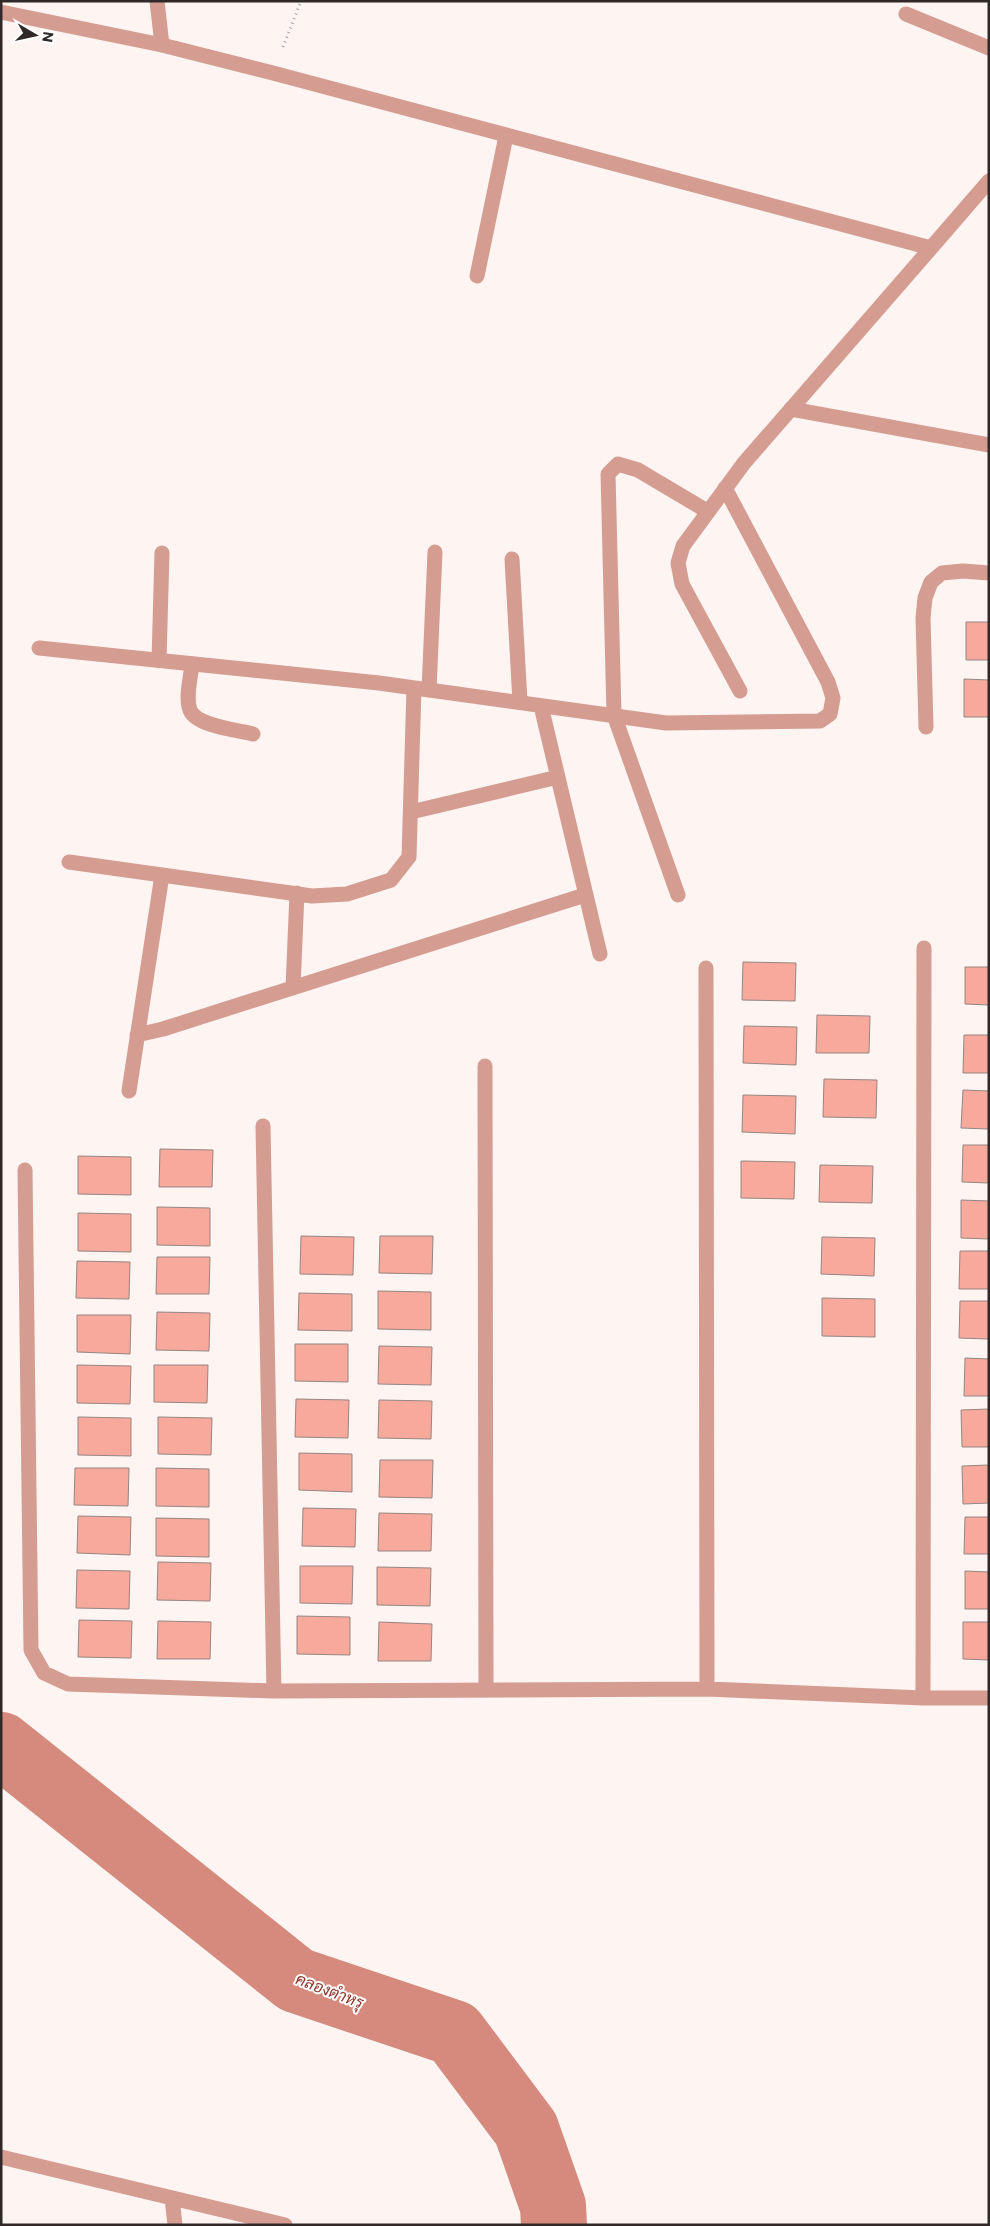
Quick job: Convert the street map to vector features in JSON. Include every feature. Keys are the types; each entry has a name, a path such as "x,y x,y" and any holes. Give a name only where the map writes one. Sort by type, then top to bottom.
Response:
{"street":[{"path":"157,1 162,45"},
{"path":"1,12 162,45 274,73 931,248"},
{"path":"906,14 989,48"},
{"path":"477,276 506,136"},
{"path":"740,691 682,584 678,563 683,546 725,488 790,409 989,181"},
{"path":"790,409 989,445"},
{"path":"678,895 614,715 608,474 618,464 638,470 708,511"},
{"path":"39,648 422,689 666,723 820,721 830,714 833,698 828,682 725,488"},
{"path":"69,862 312,896 347,894 391,880 409,857 411,812 435,552"},
{"path":"159,660 162,553"},
{"path":"512,559 520,702"},
{"path":"926,727 923,618 925,598 931,582 942,573 963,571 989,573"},
{"path":"192,664 188,695 190,710 200,722 253,734"},
{"path":"541,706 600,954"},
{"path":"411,812 558,777"},
{"path":"129,1091 162,875"},
{"path":"293,988 297,894"},
{"path":"137,1035 163,1029 585,895"},
{"path":"923,1698 924,948"},
{"path":"706,968 707,1689"},
{"path":"485,1066 486,1690"},
{"path":"263,1126 274,1691"},
{"path":"26,1170 30,1650 44,1673 68,1684 274,1691 707,1689 923,1698 989,1698"},
{"path":"1,2157 285,2225"},
{"path":"172,2198 175,2225"}],"path":[{"path":"274,73 301,1"}],"building":[{"path":"966,622 989,622 989,660 966,660"},
{"path":"964,679 989,680 989,717 964,717"},
{"path":"743,962 796,963 795,1001 742,1000"},
{"path":"965,967 989,967 989,1005 965,1004"},
{"path":"817,1015 870,1016 869,1053 816,1053"},
{"path":"744,1026 797,1027 796,1065 743,1063"},
{"path":"964,1035 989,1035 989,1073 963,1073"},
{"path":"824,1079 877,1080 876,1118 823,1117"},
{"path":"963,1090 989,1091 989,1129 961,1128"},
{"path":"743,1095 796,1096 795,1134 742,1132"},
{"path":"963,1145 989,1145 989,1183 962,1182"},
{"path":"160,1149 213,1150 212,1187 159,1187"},
{"path":"78,1156 131,1157 131,1195 78,1194"},
{"path":"741,1161 795,1162 794,1199 741,1198"},
{"path":"820,1165 873,1166 872,1203 819,1202"},
{"path":"961,1200 989,1201 989,1239 961,1238"},
{"path":"157,1207 210,1208 210,1246 157,1245"},
{"path":"78,1213 131,1214 131,1252 78,1251"},
{"path":"301,1236 354,1237 353,1275 300,1274"},
{"path":"380,1236 433,1236 432,1274 379,1273"},
{"path":"822,1237 875,1238 874,1276 821,1274"},
{"path":"960,1251 989,1251 989,1289 959,1289"},
{"path":"157,1257 210,1257 209,1294 156,1294"},
{"path":"77,1261 130,1262 129,1299 76,1298"},
{"path":"378,1291 431,1292 431,1330 378,1329"},
{"path":"299,1293 352,1294 352,1331 298,1330"},
{"path":"822,1298 875,1299 875,1337 822,1336"},
{"path":"960,1301 989,1301 989,1339 959,1338"},
{"path":"157,1312 210,1313 209,1351 156,1350"},
{"path":"77,1315 131,1315 130,1354 77,1352"},
{"path":"295,1344 348,1344 348,1382 295,1381"},
{"path":"379,1346 432,1347 431,1385 378,1384"},
{"path":"965,1358 989,1359 989,1396 964,1396"},
{"path":"77,1365 131,1366 130,1404 77,1403"},
{"path":"154,1365 208,1365 207,1403 154,1402"},
{"path":"296,1399 349,1400 348,1438 295,1437"},
{"path":"379,1400 432,1401 431,1439 378,1438"},
{"path":"989,1409 989,1447 962,1447 961,1410"},
{"path":"78,1417 131,1418 131,1456 78,1455"},
{"path":"158,1417 212,1418 211,1455 158,1454"},
{"path":"299,1453 352,1454 352,1492 299,1490"},
{"path":"380,1460 433,1460 432,1498 379,1497"},
{"path":"989,1465 989,1503 963,1504 962,1466"},
{"path":"75,1468 129,1468 128,1506 74,1505"},
{"path":"156,1468 209,1469 209,1507 156,1506"},
{"path":"303,1508 356,1509 355,1547 302,1546"},
{"path":"379,1513 432,1514 431,1551 378,1551"},
{"path":"78,1516 131,1517 130,1555 77,1553"},
{"path":"965,1517 989,1517 989,1554 964,1554"},
{"path":"156,1518 209,1519 209,1557 156,1556"},
{"path":"158,1562 211,1563 210,1601 157,1600"},
{"path":"300,1566 353,1566 352,1604 300,1603"},
{"path":"377,1567 431,1568 430,1606 377,1605"},
{"path":"77,1570 130,1571 129,1609 76,1608"},
{"path":"965,1571 989,1572 989,1609 965,1609"},
{"path":"297,1616 350,1617 350,1655 297,1654"},
{"path":"79,1620 132,1621 131,1658 78,1657"},
{"path":"158,1621 211,1622 210,1659 157,1659"},
{"path":"379,1622 432,1624 431,1661 378,1661"},
{"path":"963,1622 989,1622 989,1660 963,1659"}],"waterway":[{"name":"คลองตำหรุ","path":"1,1745 296,1980 454,2033 526,2129 553,2206 554,2225"}]}
